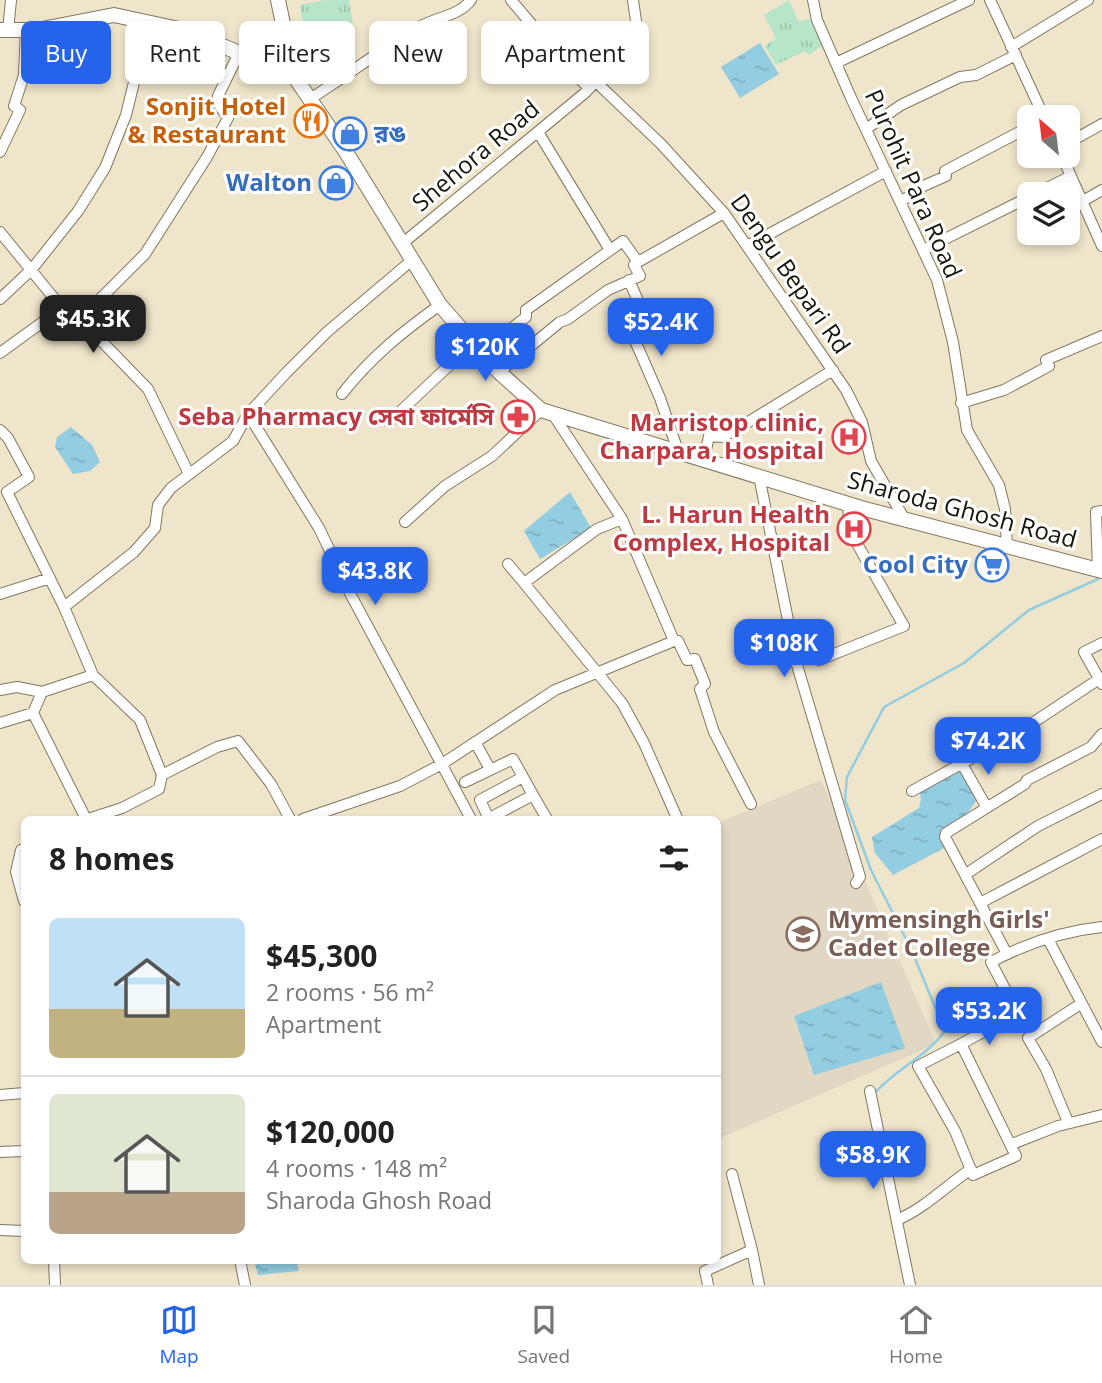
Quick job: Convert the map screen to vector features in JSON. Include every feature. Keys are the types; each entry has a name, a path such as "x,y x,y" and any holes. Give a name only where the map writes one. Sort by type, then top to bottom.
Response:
{"main road":[{"path":"278,0 282,21"},
{"name":"Sharoda Ghosh Road","path":"79,21 114,15 149,21"},
{"name":"Sharoda Ghosh Road","path":"225,47 239,53"},
{"name":"Sharoda Ghosh Road","path":"300,84 440,305 499,372 547,413 849,504 1100,571"}],"street":[{"path":"4,31 11,0"},
{"path":"310,99 422,26 460,11 471,0"},
{"name":"Dengu Bepari Rd","path":"511,0 533,26 543,44 661,144 724,213 833,370 862,422 872,461 905,520"},
{"path":"634,2 646,0"},
{"name":"Purohit Para Road","path":"813,0 836,63 937,281 953,342 967,430 999,485 1005,509 1007,547"},
{"path":"836,63 969,0"},
{"path":"990,0 1039,105"},
{"path":"866,128 901,105 960,77 976,75 1088,0"},
{"name":"Shehora Road","path":"403,243 593,85 638,35 634,2"},
{"path":"80,319 145,254 207,157 228,118 217,102 218,96 239,53"},
{"path":"0,152 20,110 14,106 21,84"},
{"path":"0,299 32,269 78,211 105,168 125,115 133,84"},
{"path":"1080,136 1102,124"},
{"path":"538,132 610,250"},
{"path":"900,201 946,176 945,171 1017,133"},
{"path":"1067,168 1102,246"},
{"path":"747,246 886,171"},
{"path":"1059,182 1071,176"},
{"path":"1083,201 1102,190"},
{"path":"923,250 1017,203"},
{"path":"499,372 560,321 608,290 640,275 634,265 638,262 724,213"},
{"path":"0,232 62,308 80,319 148,389 189,474"},
{"path":"389,422 477,347 526,317 526,310 623,241 638,262"},
{"path":"64,607 134,552 155,528 158,505 164,495 233,441 247,414 327,332 411,261"},
{"path":"629,280 648,324 633,336 660,398 678,451"},
{"path":"342,394 372,359 440,305"},
{"path":"0,353 62,308"},
{"path":"961,403 1004,390 1049,366 1046,360 1102,336"},
{"path":"704,459 709,436 722,437 833,370"},
{"path":"405,522 445,486 492,456 547,413 622,519 674,641"},
{"path":"247,414 319,527 352,597 469,816"},
{"path":"0,430 8,438 29,477 7,492 64,607 93,675 140,720 162,775 159,789 122,808 97,816"},
{"path":"759,476 794,653 860,877 856,883"},
{"path":"794,653 815,648 819,660 904,626 848,528 849,504"},
{"path":"1100,571 1096,512 1102,511"},
{"path":"524,583 597,529 622,519"},
{"path":"508,564 622,703 644,743 676,816"},
{"path":"0,594 50,578"},
{"path":"312,816 400,786 442,764 555,690 674,641 678,641 687,660 695,659 705,684 701,689 714,732 751,804"},
{"path":"912,791 1019,732 1101,682 1084,652 1102,643"},
{"path":"0,690 17,687 42,692 93,675"},
{"path":"0,723 33,713 42,692"},
{"path":"33,713 85,816"},
{"path":"1007,954 982,901 945,837 946,833 986,806 1026,784 1027,780 1091,747 1102,734"},
{"path":"162,775 217,747 238,741 283,803 289,816"},
{"path":"475,742 490,769"},
{"path":"465,782 512,758 545,816"},
{"path":"962,764 986,806"},
{"path":"488,816 480,800 523,777"},
{"path":"494,816 533,794"},
{"path":"966,874 1038,826 1102,794"},
{"path":"982,901 1102,839"},
{"path":"21,850 16,872 21,890"},
{"path":"961,1044 1016,1157 973,1175 955,1131 918,1066 1010,1017 1016,1008 991,962 1077,930 1102,927"},
{"path":"1048,940 1102,1042"},
{"path":"1068,1122 1046,1069 1027,1038 1079,1005"},
{"path":"870,1091 911,1285"},
{"path":"0,1095 21,1093"},
{"path":"1012,1144 1068,1122 1102,1115"},
{"path":"0,1152 21,1152"},
{"path":"897,1220 920,1210 928,1200 971,1169"},
{"path":"732,1174 759,1285"},
{"path":"0,1230 21,1231"},
{"path":"721,1264 752,1250"},
{"path":"54,1264 55,1285"},
{"path":"241,1264 245,1285"},
{"path":"708,1285 705,1271 721,1264"}],"shaded area":[{"name":"Mymensingh Girls' Cadet College","path":"821,780 936,1044 721,1138 721,822"}],"green space":[{"path":"326,0 349,0 352,21 303,21 300,5"},
{"path":"789,0 798,21 810,19 822,46 809,55 805,51 776,65 765,46 776,38 764,15"}],"water":[{"path":"760,43 779,74 740,98 721,67"},
{"path":"71,427 92,445 100,462 90,471 73,474 55,447 57,437"},
{"path":"570,492 591,528 540,559 524,531"},
{"path":"961,770 977,800 965,816 945,831 944,848 893,875 875,853 872,837 919,808 919,791"},
{"path":"881,982 905,1048 814,1075 794,1016"},
{"path":"255,1264 297,1264 299,1271 258,1275"}],"waterway":[{"path":"874,1094 891,1077 928,1049 945,1031 911,949 871,870 845,800 847,777 884,707 964,663 1029,610 1098,579"}],"place":[{"name":"Sonjit Hotel & Restaurant","path":"311,121"},
{"name":"রঙ","path":"350,134"},
{"name":"Walton","path":"336,183"},
{"name":"Seba Pharmacy সেবা ফার্মেসি","path":"518,417"},
{"name":"Marristop clinic, Charpara, Hospital","path":"849,437"},
{"name":"L. Harun Health Complex, Hospital","path":"854,529"},
{"name":"Cool City","path":"992,565"},
{"name":"Mymensingh Girls' Cadet College","path":"803,934"}]}
